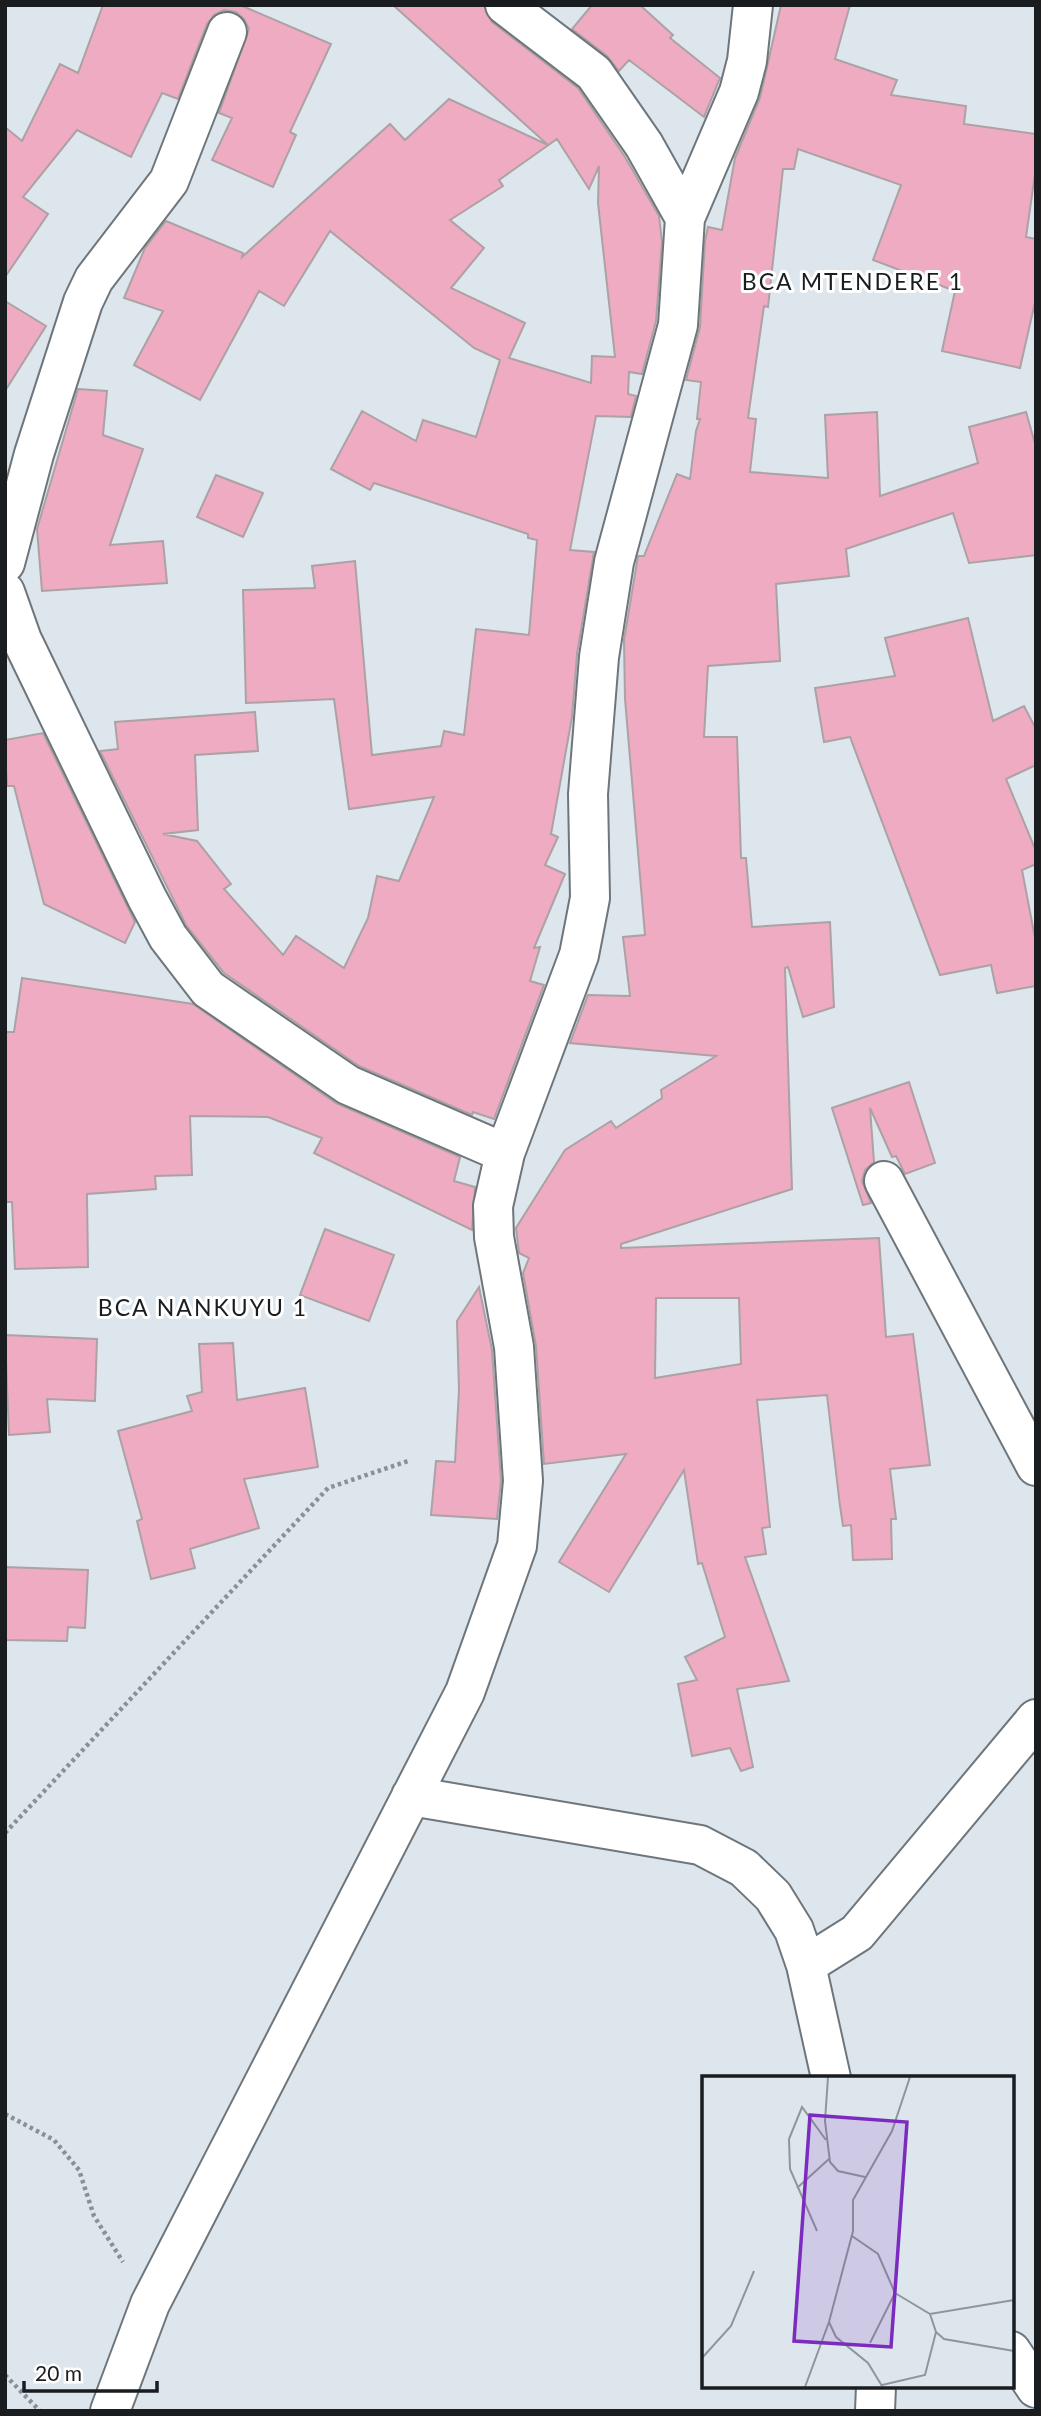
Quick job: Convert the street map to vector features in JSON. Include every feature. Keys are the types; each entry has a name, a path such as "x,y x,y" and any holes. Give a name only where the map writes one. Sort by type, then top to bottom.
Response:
{"street":[{"path":"505,5 594,73 644,145 685,218"},
{"path":"110,2411 150,2304 465,1692 517,1546 523,1510 514,1347 493,1221 505,1153 579,955 586,928 590,898 588,794 600,657 622,528 634,496 678,325 685,218 739,92 747,61 753,5"},
{"path":"5,563 34,454 83,302 94,279 169,181 227,32"},
{"path":"5,592 22,640 147,898 168,937 208,989 348,1085 505,1153"},
{"path":"884,1181 1036,1466"},
{"path":"806,1965 857,1933 1036,1719"},
{"path":"411,1796 700,1845 744,1868 773,1896 794,1930 806,1965 831,2076"},
{"path":"1013,2354 1036,2388"},
{"path":"875,2411 876,2388"}],"path":[{"path":"5,1833 328,1488 408,1461"},
{"path":"5,2115 54,2140 79,2170 94,2216 150,2304"},
{"path":"5,2375 40,2411"}],"building":[{"path":"103,5 240,5 331,44 290,132 296,135 273,187 212,160 232,118 219,113 249,29 244,19 236,12 224,10 214,15 207,24 178,99 162,93 131,157 77,130 23,197 48,214 5,277 5,127 22,141 60,64 78,73"},
{"path":"393,5 484,5 492,22 578,88 625,157 659,216 662,242 656,321 642,374 629,372 628,394 636,396 631,417 596,416 570,550 594,552 577,654 572,717 551,834 558,837 545,865 565,874 534,948 540,947 530,981 544,985 494,1119 473,1112 472,1115 359,1066 224,973 186,925 100,751 118,749 115,722 255,712 258,751 195,755 198,830 163,834 197,841 231,884 224,889 283,955 296,936 344,968 368,918 377,876 399,881 434,797 349,809 334,699 246,703 243,590 315,588 312,566 355,561 372,755 441,746 444,731 464,735 476,629 529,635 537,540 528,538 528,534 374,483 370,490 331,469 362,411 416,441 423,420 476,437 500,360 474,348 330,231 284,306 259,291 200,400 134,365 163,311 124,298 145,248 166,221 243,253 242,257 390,124 405,140 449,99 548,145","holes":["557,139 589,189 599,166 598,203 615,357 592,356 591,383 509,358 525,323 451,288 484,248 450,220 503,186 499,180"]},
{"path":"592,5 640,5 673,35 670,38 720,78 704,117 629,60 619,71 607,56 572,29"},
{"path":"781,5 850,5 835,59 897,80 891,95 966,106 964,124 1036,134 1036,167 1026,237 1036,239 1036,298 1020,368 942,351 955,291 873,260 901,185 798,149 794,169 783,169 768,307 764,306 748,418 756,419 750,472 828,478 825,415 877,412 880,496 978,463 969,427 1026,412 1036,447 1036,555 969,563 953,513 846,549 849,576 776,584 780,661 708,666 704,737 737,737 741,858 746,858 752,927 830,922 834,1007 803,1017 788,967 785,968 792,1189 621,1244 621,1248 879,1238 886,1337 913,1334 930,1465 890,1469 896,1519 891,1519 892,1559 853,1560 851,1525 843,1526 827,1395 757,1400 770,1527 762,1528 766,1554 745,1557 789,1681 737,1689 753,1767 741,1771 730,1748 692,1756 678,1684 697,1680 685,1657 725,1637 702,1563 698,1564 684,1470 609,1592 559,1562 626,1454 544,1464 536,1346 523,1273 529,1258 519,1253 516,1228 565,1150 611,1121 616,1128 662,1098 661,1090 716,1056 570,1043 588,995 630,996 623,937 645,935 625,699 624,640 638,556 644,556 677,474 690,479 700,419 697,419 701,382 686,380 700,327 705,241 708,227 722,230 735,158 760,98","holes":["656,1298 739,1298 741,1364 655,1378"]},
{"path":"5,301 46,326 5,391"},
{"path":"78,389 107,391 103,435 143,449 110,545 163,541 167,583 42,591 37,529"},
{"path":"216,475 263,493 243,537 197,517"},
{"path":"968,618 993,721 1024,706 1036,729 1036,765 1006,779 1036,851 1036,864 1022,870 1036,943 1036,986 997,993 991,965 940,975 850,737 824,742 815,688 895,676 885,638"},
{"path":"43,733 135,922 125,943 44,904 14,786 7,786 5,750 5,740"},
{"path":"22,978 193,1004 336,1103 460,1157 454,1181 475,1187 472,1230 314,1153 322,1138 268,1117 190,1116 192,1175 155,1176 156,1189 87,1194 88,1267 15,1269 12,1202 5,1202 5,1032 14,1032"},
{"path":"909,1082 935,1163 905,1174 896,1156 892,1157 870,1108 874,1162 865,1170 862,1181 871,1203 863,1205 832,1108"},
{"path":"325,1229 394,1255 369,1321 300,1295"},
{"path":"479,1287 492,1350 501,1481 497,1519 431,1515 436,1461 455,1462 459,1390 457,1321"},
{"path":"5,1335 97,1339 95,1401 47,1399 50,1432 9,1435"},
{"path":"233,1343 237,1400 305,1388 318,1467 244,1479 259,1528 190,1549 195,1568 151,1579 137,1521 142,1519 118,1431 192,1411 187,1396 202,1392 199,1344"},
{"path":"5,1567 88,1570 85,1628 68,1627 67,1641 5,1640"}],"district":[{"name":"BCA MTENDERE 1","path":"853,282"},
{"name":"BCA NANKUYU 1","path":"203,1308"}]}
